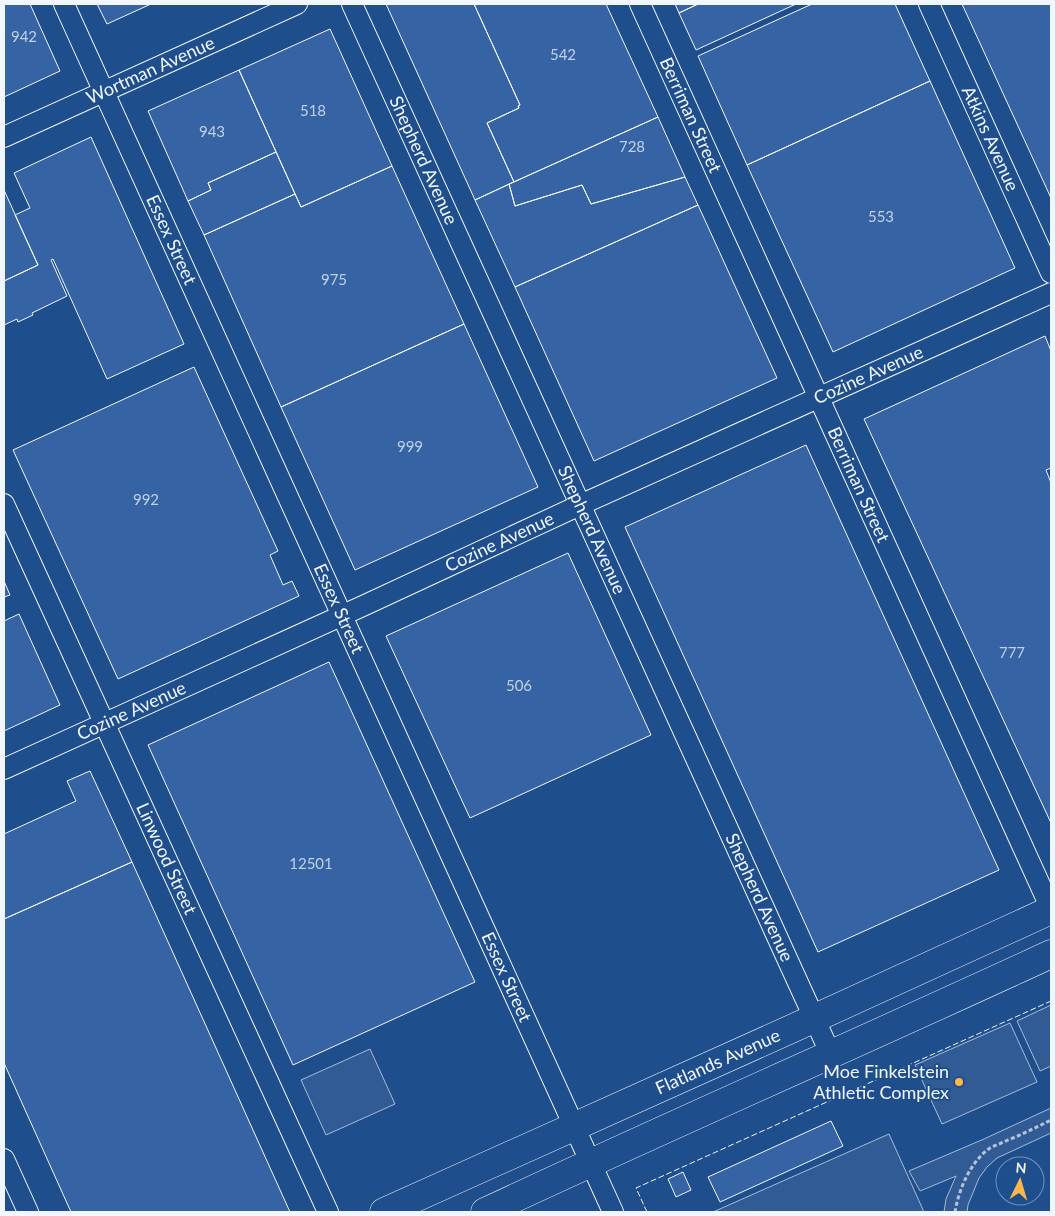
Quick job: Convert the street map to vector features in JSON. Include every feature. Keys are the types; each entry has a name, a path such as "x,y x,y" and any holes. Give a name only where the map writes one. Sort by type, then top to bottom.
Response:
{"main road":[{"name":"Flatlands Avenue","path":"384,1212 814,1019 1051,909"},
{"path":"485,1212 1051,954"}],"street":[{"name":"Essex Street","path":"64,4 613,1212"},
{"name":"Wortman Avenue","path":"4,137 297,4"},
{"name":"Shepherd Avenue","path":"352,4 831,1055"},
{"name":"Berriman Street","path":"640,4 1051,909"},
{"name":"Atkins Avenue","path":"929,4 1051,273"},
{"name":"Cozine Avenue","path":"4,769 342,616 580,505 1051,293"},
{"name":"Linwood Street","path":"4,504 328,1212"},
{"path":"4,1159 28,1212"}],"path":[{"path":"955,1212 969,1172 978,1159 990,1148 1051,1120"}],"shaded area":[{"path":"1051,1005 1051,1066 1040,1071 1017,1021"},
{"path":"1010,1023 1037,1082 942,1124 915,1065"},
{"path":"370,1049 395,1104 326,1135 301,1080"},
{"path":"1051,1108 1051,1133 1001,1156 995,1156 995,1160 979,1178 967,1212 944,1212 946,1199 956,1176 920,1191 909,1171"},
{"path":"889,1134 924,1212 713,1212"}],"building":[{"path":"4,4 30,4 60,71 4,97"},
{"path":"97,4 151,4 107,24"},
{"path":"386,4 474,4 520,105 518,106 519,108 487,123 514,182 475,200"},
{"path":"474,4 606,4 658,117 514,182 487,123 519,108 518,106 520,105"},
{"path":"675,4 698,4 679,13"},
{"path":"698,4 796,4 696,50 679,13"},
{"path":"812,4 895,4 930,81 747,165 698,56"},
{"path":"962,4 1051,4 1051,198"},
{"path":"330,29 392,166 301,207 239,70"},
{"path":"239,70 276,152 208,183 211,190 188,201 148,111"},
{"path":"930,81 1015,268 833,352 747,165"},
{"path":"658,117 685,177 591,204 582,185 515,206 509,184"},
{"path":"91,137 184,344 107,379 53,259 51,260 67,296 18,322 17,319 4,325 4,281 38,265 15,215 30,208 14,173"},
{"path":"276,152 295,194 204,235 188,201 211,190 208,183"},
{"path":"392,166 464,324 281,407 204,235 295,194 301,207"},
{"path":"685,177 698,205 515,287 475,200 509,184 515,206 582,185 591,204"},
{"path":"4,190 38,265 4,281"},
{"path":"698,205 777,378 594,461 515,287"},
{"path":"464,324 538,487 355,570 281,407"},
{"path":"1045,336 1051,351 1051,468 1046,470 1051,483 1051,823 864,419"},
{"path":"194,367 278,551 270,555 283,585 292,581 299,596 118,679 13,450"},
{"path":"806,445 999,870 818,952 625,527"},
{"path":"568,553 651,735 470,818 386,636"},
{"path":"4,581 10,595 4,597"},
{"path":"19,614 60,705 4,731 4,621"},
{"path":"329,662 475,982 293,1065 148,745"},
{"path":"90,771 132,862 4,919 4,834 76,801 67,781"},
{"path":"132,862 290,1212 71,1212 4,1063 4,919"},
{"path":"831,1121 843,1146 720,1202 708,1177"},
{"path":"683,1172 691,1190 676,1197 668,1179"}],"fence":[{"path":"647,1212 636,1188 1051,1001"}],"place":[{"name":"Moe Finkelstein Athletic Complex","path":"959,1082"}]}
